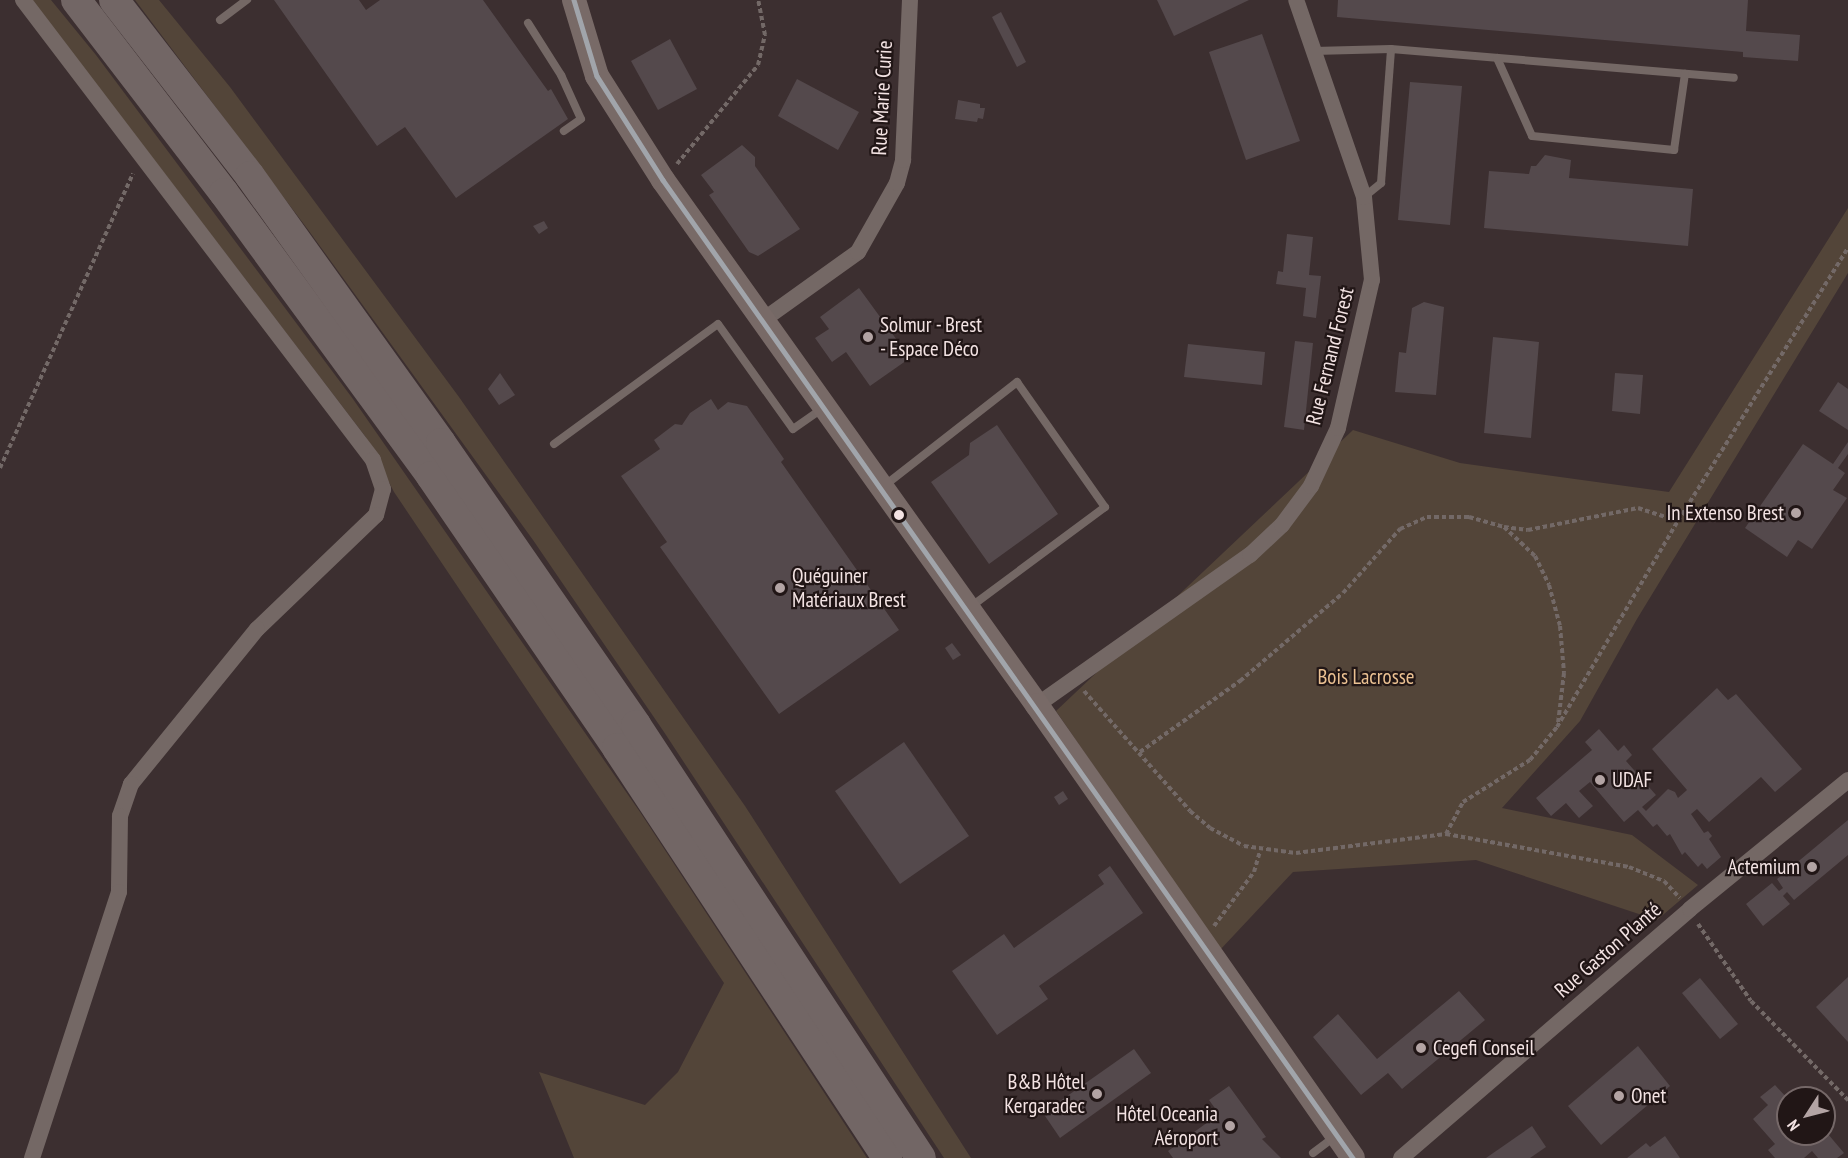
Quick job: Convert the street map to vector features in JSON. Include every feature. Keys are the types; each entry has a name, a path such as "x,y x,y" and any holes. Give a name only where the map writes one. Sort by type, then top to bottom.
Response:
{"highway":[{"path":"76,0 225,193 431,476 617,748 887,1158"},
{"path":"114,0 250,176 441,443 636,725 921,1158"}],"street":[{"path":"23,0 373,460 383,489 376,515 257,629 131,784 120,816 119,892 32,1158"},
{"path":"574,0 597,76 663,180 1037,705 1353,1158"},
{"name":"Rue Marie Curie","path":"764,320 858,252 897,183 903,160 910,0"},
{"name":"Rue Fernand Forest","path":"1037,705 1250,555 1282,525 1311,486 1338,428 1372,280 1364,197 1296,0"},
{"name":"Rue Gaston Planté","path":"1401,1158 1690,909 1848,780"}],"lane":[{"path":"220,20 247,0"},
{"path":"528,23 561,75 580,119 564,131"},
{"path":"1314,51 1391,49 1734,78"},
{"path":"1364,197 1381,183 1391,49"},
{"path":"1497,58 1532,136 1674,150 1685,74"},
{"path":"554,444 718,324 793,429 825,406"},
{"path":"883,488 1017,382 1105,507 968,608"},
{"path":"1313,1153 1337,1135"}],"path":[{"path":"663,180 758,65 765,35 758,0"},
{"path":"0,468 141,157"},
{"path":"1446,834 1463,802 1530,760 1557,727 1678,521 1848,248"},
{"path":"1140,752 1240,681 1334,600 1400,529 1438,517 1469,517 1504,527 1528,530 1638,508 1678,521"},
{"path":"1504,527 1535,556 1549,585 1560,626 1564,673 1557,727"},
{"path":"1071,681 1092,698 1190,811 1210,828 1260,851 1296,853 1446,834 1629,867 1664,881 1690,909 1709,944 1751,1001 1848,1100"},
{"path":"1201,940 1254,872 1260,851"}],"green space":[{"path":"32,0 51,0 96,55 353,399 640,812 867,1158 574,1158 539,1072 645,1105 678,1072 724,983 394,492 365,436"},
{"path":"135,0 159,0 230,87 459,397 745,806 971,1158 944,1158 664,732 533,540 309,231"},
{"name":"Bois Lacrosse","path":"1848,208 1848,273 1637,619 1580,721 1502,808 1632,835 1698,885 1657,920 1476,860 1293,872 1220,950 1056,711 1353,430 1460,463 1669,492"}],"building":[{"path":"274,0 359,0 366,10 380,0 483,0 548,91 551,89 568,119 456,198 405,127 377,146"},
{"path":"1157,0 1249,0 1174,36"},
{"path":"1338,0 1748,0 1746,31 1800,35 1798,61 1743,57 1743,52 1337,17"},
{"path":"1001,12 1026,62 1017,67 992,17"},
{"path":"1262,34 1300,141 1246,160 1209,52"},
{"path":"670,39 697,89 658,110 631,61"},
{"path":"797,79 859,112 838,150 778,116"},
{"path":"1410,82 1462,86 1450,225 1398,220"},
{"path":"958,100 980,104 980,108 985,108 983,119 978,118 977,122 955,119"},
{"path":"742,145 755,157 755,166 800,229 758,256 749,252 709,195 714,192 701,175"},
{"path":"1545,155 1571,160 1569,178 1693,189 1688,246 1484,228 1489,171 1529,174 1531,166 1536,166"},
{"path":"544,221 548,228 539,234 533,226"},
{"path":"1287,234 1313,237 1309,275 1321,276 1316,318 1303,316 1306,288 1276,284 1278,271 1283,272"},
{"path":"859,288 910,358 870,386 846,352 832,362 815,338 829,329 820,317"},
{"path":"1424,302 1444,307 1436,395 1395,392 1399,352 1406,353 1412,308"},
{"path":"1493,337 1539,342 1531,438 1484,433"},
{"path":"1295,341 1313,343 1304,430 1284,427"},
{"path":"1188,344 1265,352 1262,385 1184,377"},
{"path":"500,373 515,395 499,405 488,389"},
{"path":"1615,373 1643,375 1640,414 1612,411"},
{"path":"1838,382 1848,389 1848,430 1819,411"},
{"name":"Quéguiner Matériaux Brest","path":"711,399 718,410 728,402 747,406 784,459 781,462 899,630 779,714 660,547 667,542 621,476 660,449 654,440 675,424 682,425 690,413"},
{"path":"997,425 1058,514 989,564 931,482 969,455 970,443"},
{"name":"In Extenso Brest","path":"1848,442 1848,454 1838,468 1845,473 1833,490 1847,498 1812,549 1798,540 1787,557 1745,528 1803,444 1833,464"},
{"path":"952,643 961,655 953,660 945,648"},
{"name":"UDAF","path":"1717,688 1728,700 1736,694 1802,769 1775,792 1761,777 1709,822 1697,809 1691,814 1704,833 1708,831 1712,836 1709,839 1721,857 1707,869 1702,863 1698,867 1685,852 1682,855 1670,834 1667,836 1657,824 1653,827 1638,810 1624,822 1590,782 1579,791 1593,806 1579,818 1566,803 1551,816 1536,798 1592,750 1585,742 1599,729 1618,751 1624,745 1632,755 1626,761 1656,795 1642,807 1646,811 1668,789 1675,792 1678,798 1687,790 1652,749"},
{"path":"904,742 969,836 900,884 835,791"},
{"path":"1063,791 1068,799 1059,805 1054,797"},
{"name":"Actemium","path":"1848,820 1848,855 1794,900 1787,892 1783,896 1790,904 1763,926 1746,904 1772,883 1779,891 1783,888 1777,879"},
{"path":"1110,866 1143,913 1039,986 1048,999 997,1035 952,971 1004,934 1014,948 1104,884 1098,875"},
{"path":"1848,977 1848,1042 1816,1007"},
{"path":"1700,978 1738,1024 1720,1039 1682,993"},
{"name":"Cegefi Conseil","path":"1459,991 1485,1020 1402,1089 1388,1073 1361,1095 1313,1037 1338,1014 1377,1059"},
{"name":"Onet","path":"1638,1046 1670,1086 1601,1145 1568,1106"},
{"path":"1134,1049 1151,1073 1060,1138 1043,1113"},
{"name":"Hôtel Oceania Aéroport","path":"1229,1086 1266,1137 1262,1139 1281,1158 1173,1158 1168,1151 1219,1114 1209,1100"},
{"path":"1776,1086 1776,1146 1836,1146 1836,1144 1844,1153 1837,1158 1818,1158 1812,1151 1804,1158 1775,1158 1768,1150 1775,1144 1753,1119 1768,1105 1760,1097"},
{"path":"1532,1126 1546,1147 1530,1158 1486,1158"},
{"path":"1665,1136 1680,1158 1627,1158 1646,1143 1650,1147"}],"transit line":[{"path":"574,0 597,76 663,180 1353,1158"}],"place":[{"name":"Solmur - Brest - Espace Déco","path":"868,337"},
{"name":"In Extenso Brest","path":"1796,513"},
{"name":"Quéguiner Matériaux Brest","path":"780,588"},
{"name":"UDAF","path":"1600,780"},
{"name":"Actemium","path":"1812,867"},
{"name":"Cegefi Conseil","path":"1421,1048"},
{"name":"B&B Hôtel Kergaradec","path":"1097,1094"},
{"name":"Onet","path":"1619,1096"},
{"name":"Hôtel Oceania Aéroport","path":"1230,1126"}]}
